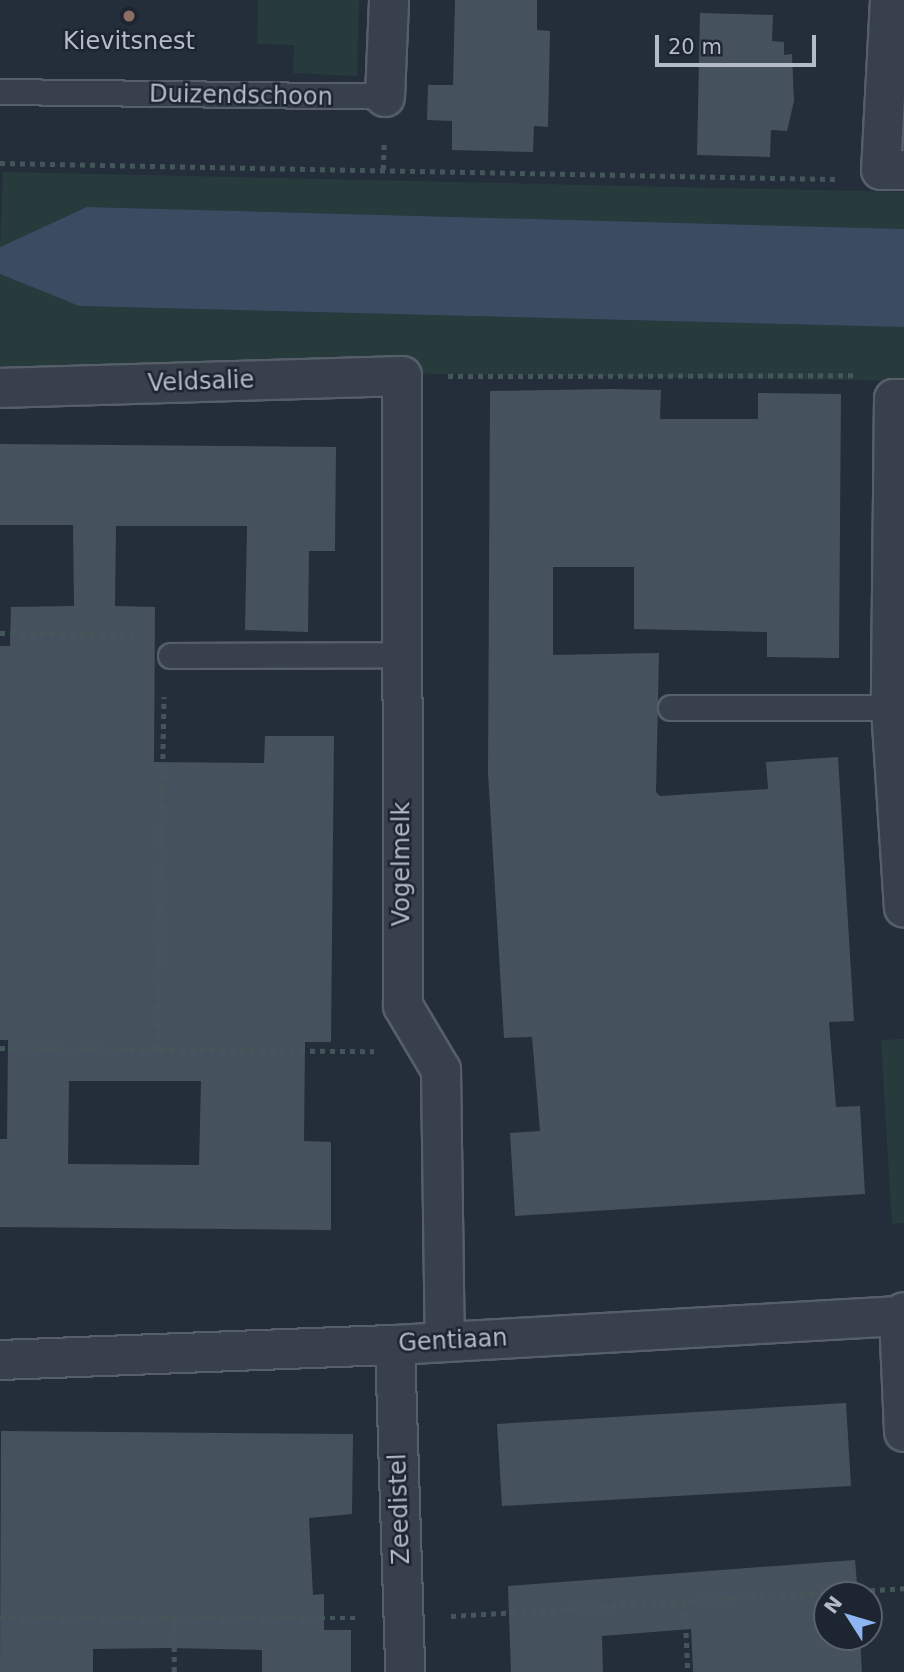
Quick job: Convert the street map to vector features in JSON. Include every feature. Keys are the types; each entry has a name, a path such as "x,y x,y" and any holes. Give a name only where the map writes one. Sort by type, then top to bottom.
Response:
{"street":[{"name":"Duizendschoon","path":"384,97 388,0"},
{"path":"890,0 893,170"},
{"name":"Veldsalie","path":"0,388 402,376"},
{"name":"Vogelmelk","path":"402,376 403,1006 441,1070 445,1342"},
{"path":"899,399 891,708 904,908"},
{"path":"902,1314 904,1432"},
{"name":"Gentiaan","path":"0,1360 395,1345 902,1314"},
{"name":"Zeedistel","path":"395,1345 405,1672"}],"lane":[{"name":"Duizendschoon","path":"0,92 384,97"},
{"path":"171,656 401,655"},
{"path":"671,708 891,708"}],"path":[{"path":"0,163 870,180 893,170"},
{"path":"402,376 881,375 899,399"},
{"path":"0,633 162,636 171,656 164,679 157,1049"},
{"path":"0,1048 430,1052"},
{"path":"685,1603 688,1672"},
{"path":"174,1618 174,1672"}],"green space":[{"path":"258,0 359,0 357,76 293,73 294,45 257,44"},
{"path":"3,172 904,192 904,229 87,207 0,247"},
{"path":"0,274 79,306 904,327 904,381 0,367"},
{"path":"904,1039 904,1223 892,1224 881,1040"}],"water":[{"path":"87,207 904,229 904,327 79,306 0,274 0,247"}],"building":[{"path":"455,0 537,0 537,30 550,31 548,127 534,126 533,152 452,150 452,121 427,120 428,85 453,85"},
{"path":"700,13 773,15 772,41 784,42 784,55 792,54 794,101 787,131 771,130 770,157 697,155"},
{"path":"661,390 660,419 758,419 758,393 841,394 839,658 767,657 767,632 634,629 634,567 553,567 553,655 659,653 656,792 660,796 768,789 766,762 838,757 854,1021 829,1022 836,1107 860,1106 865,1194 515,1216 510,1133 540,1131 532,1037 504,1038 488,773 490,391"},
{"path":"0,444 336,447 335,551 309,551 308,632 245,630 247,526 116,526 115,606 155,607 154,762 264,763 265,736 334,736 331,1042 305,1042 304,1141 331,1142 331,1230 0,1227 0,1139 7,1139 8,1040 0,1040 0,646 10,646 11,607 74,606 73,525 0,525","holes":["69,1081 201,1081 199,1165 68,1164"]},
{"path":"846,1403 851,1486 502,1506 497,1424"},
{"path":"1,1431 353,1434 352,1514 309,1518 313,1595 324,1594 324,1630 351,1630 351,1672 262,1672 262,1650 169,1648 93,1649 93,1672 0,1672"},
{"path":"855,1560 857,1581 813,1581 813,1651 861,1651 862,1672 693,1672 691,1629 602,1636 603,1672 511,1672 508,1586"}],"place":[{"name":"Kievitsnest","path":"129,16"}]}
